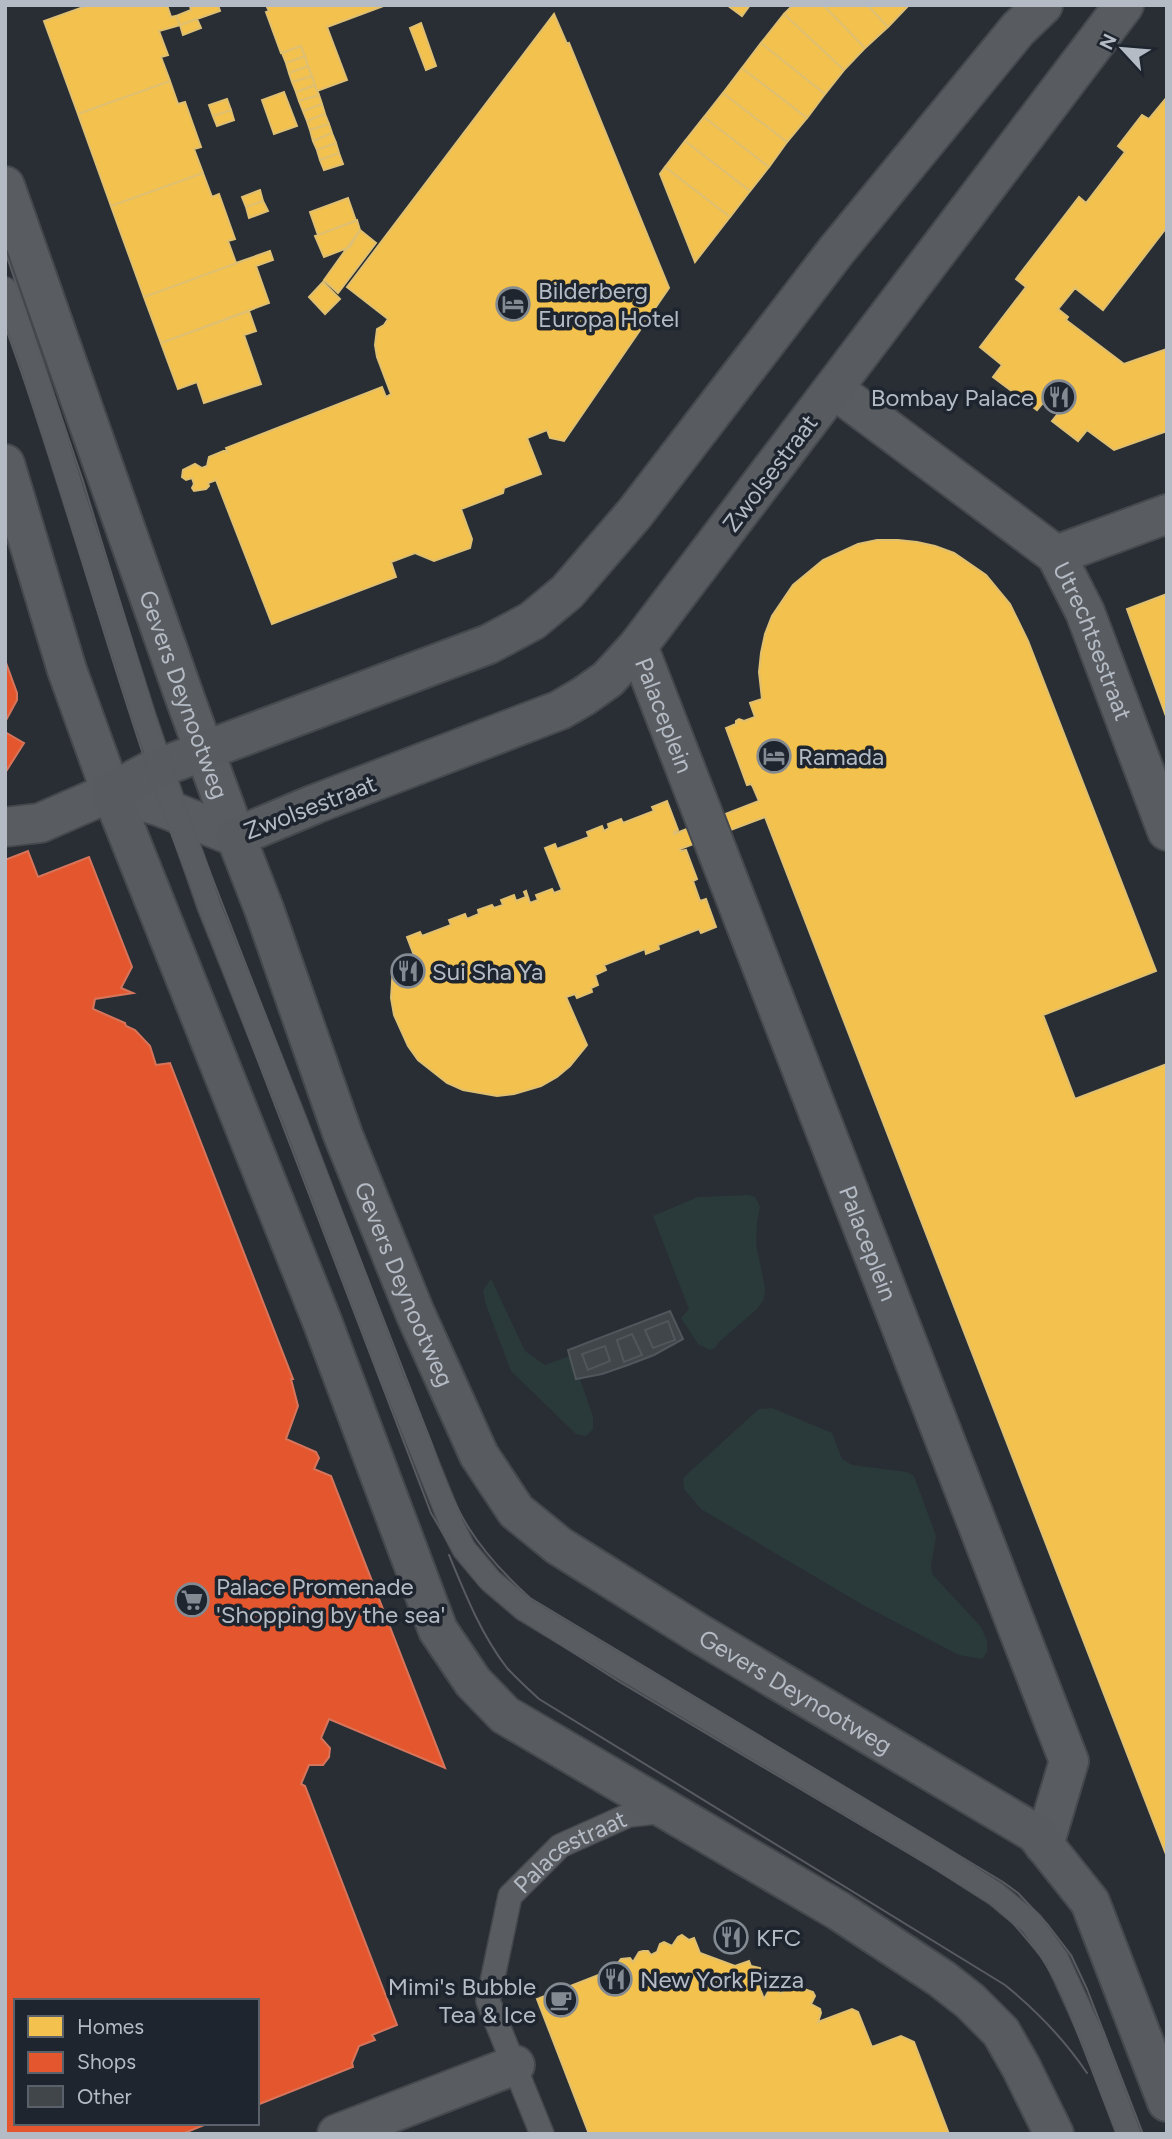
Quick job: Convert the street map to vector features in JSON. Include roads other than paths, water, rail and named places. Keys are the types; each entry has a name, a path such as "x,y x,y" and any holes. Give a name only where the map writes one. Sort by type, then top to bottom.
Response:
{"main road":[{"path":"1043,5 1018,29 835,251 635,513 567,592 532,621 489,644 148,772 111,792 322,1321 438,1630 473,1682 505,1715 839,1911 942,1979 970,2001 1001,2032 1054,2134"},
{"name":"Zwolsestraat","path":"236,837 560,710 608,679 638,646 1124,5"},
{"name":"Gevers Deynootweg","path":"236,837 264,908 343,1135 415,1313 479,1455 516,1511 559,1546 698,1633 1035,1833 1090,1902 1167,2102"}],"street":[{"name":"Gevers Deynootweg","path":"5,186 236,837"},
{"name":"Utrechtsestraat","path":"834,389 1056,555 1085,612 1167,831"},
{"path":"5,464 67,670 111,792 40,823 5,827"},
{"path":"1056,555 1167,514"},
{"name":"Palaceplein","path":"638,646 1069,1761 1044,1845"},
{"name":"Zwolsestraat","path":"111,792 176,813 236,837"},
{"path":"337,2134 515,2065"}],"lane":[{"name":"Gevers Deynootweg","path":"5,289 31,361 161,768 209,906 295,1121 392,1377 464,1549 491,1581 524,1609 937,1856 996,1894 1031,1923 1057,1959 1093,2038 1129,2134"},
{"name":"Palacestraat","path":"542,2134 488,2001 510,1896 560,1846 629,1815 667,1811"}],"tram line":[{"path":"5,251 83,481 189,818 448,1489 468,1528 495,1562 530,1598 1018,1893 1071,1955 1087,1989 1143,2134"},
{"path":"5,326 161,807 431,1513 455,1554 480,1585 519,1618 618,1681 932,1867 991,1904 1013,1923 1040,1955 1060,1988 1117,2134"},
{"path":"449,1555 489,1641 507,1668 539,1699 1005,1985 1049,2026 1087,2073"}],"place":[{"name":"Bilderberg Europa Hotel","path":"513,304"},
{"name":"Bombay Palace","path":"1059,397"},
{"name":"Ramada","path":"774,756"},
{"name":"Sui Sha Ya","path":"408,971"},
{"name":"Palace Promenade 'Shopping by the sea'","path":"192,1600"},
{"name":"KFC","path":"731,1937"},
{"name":"New York Pizza","path":"615,1979"},
{"name":"Mimi's Bubble Tea & Ice","path":"561,2000"}]}
